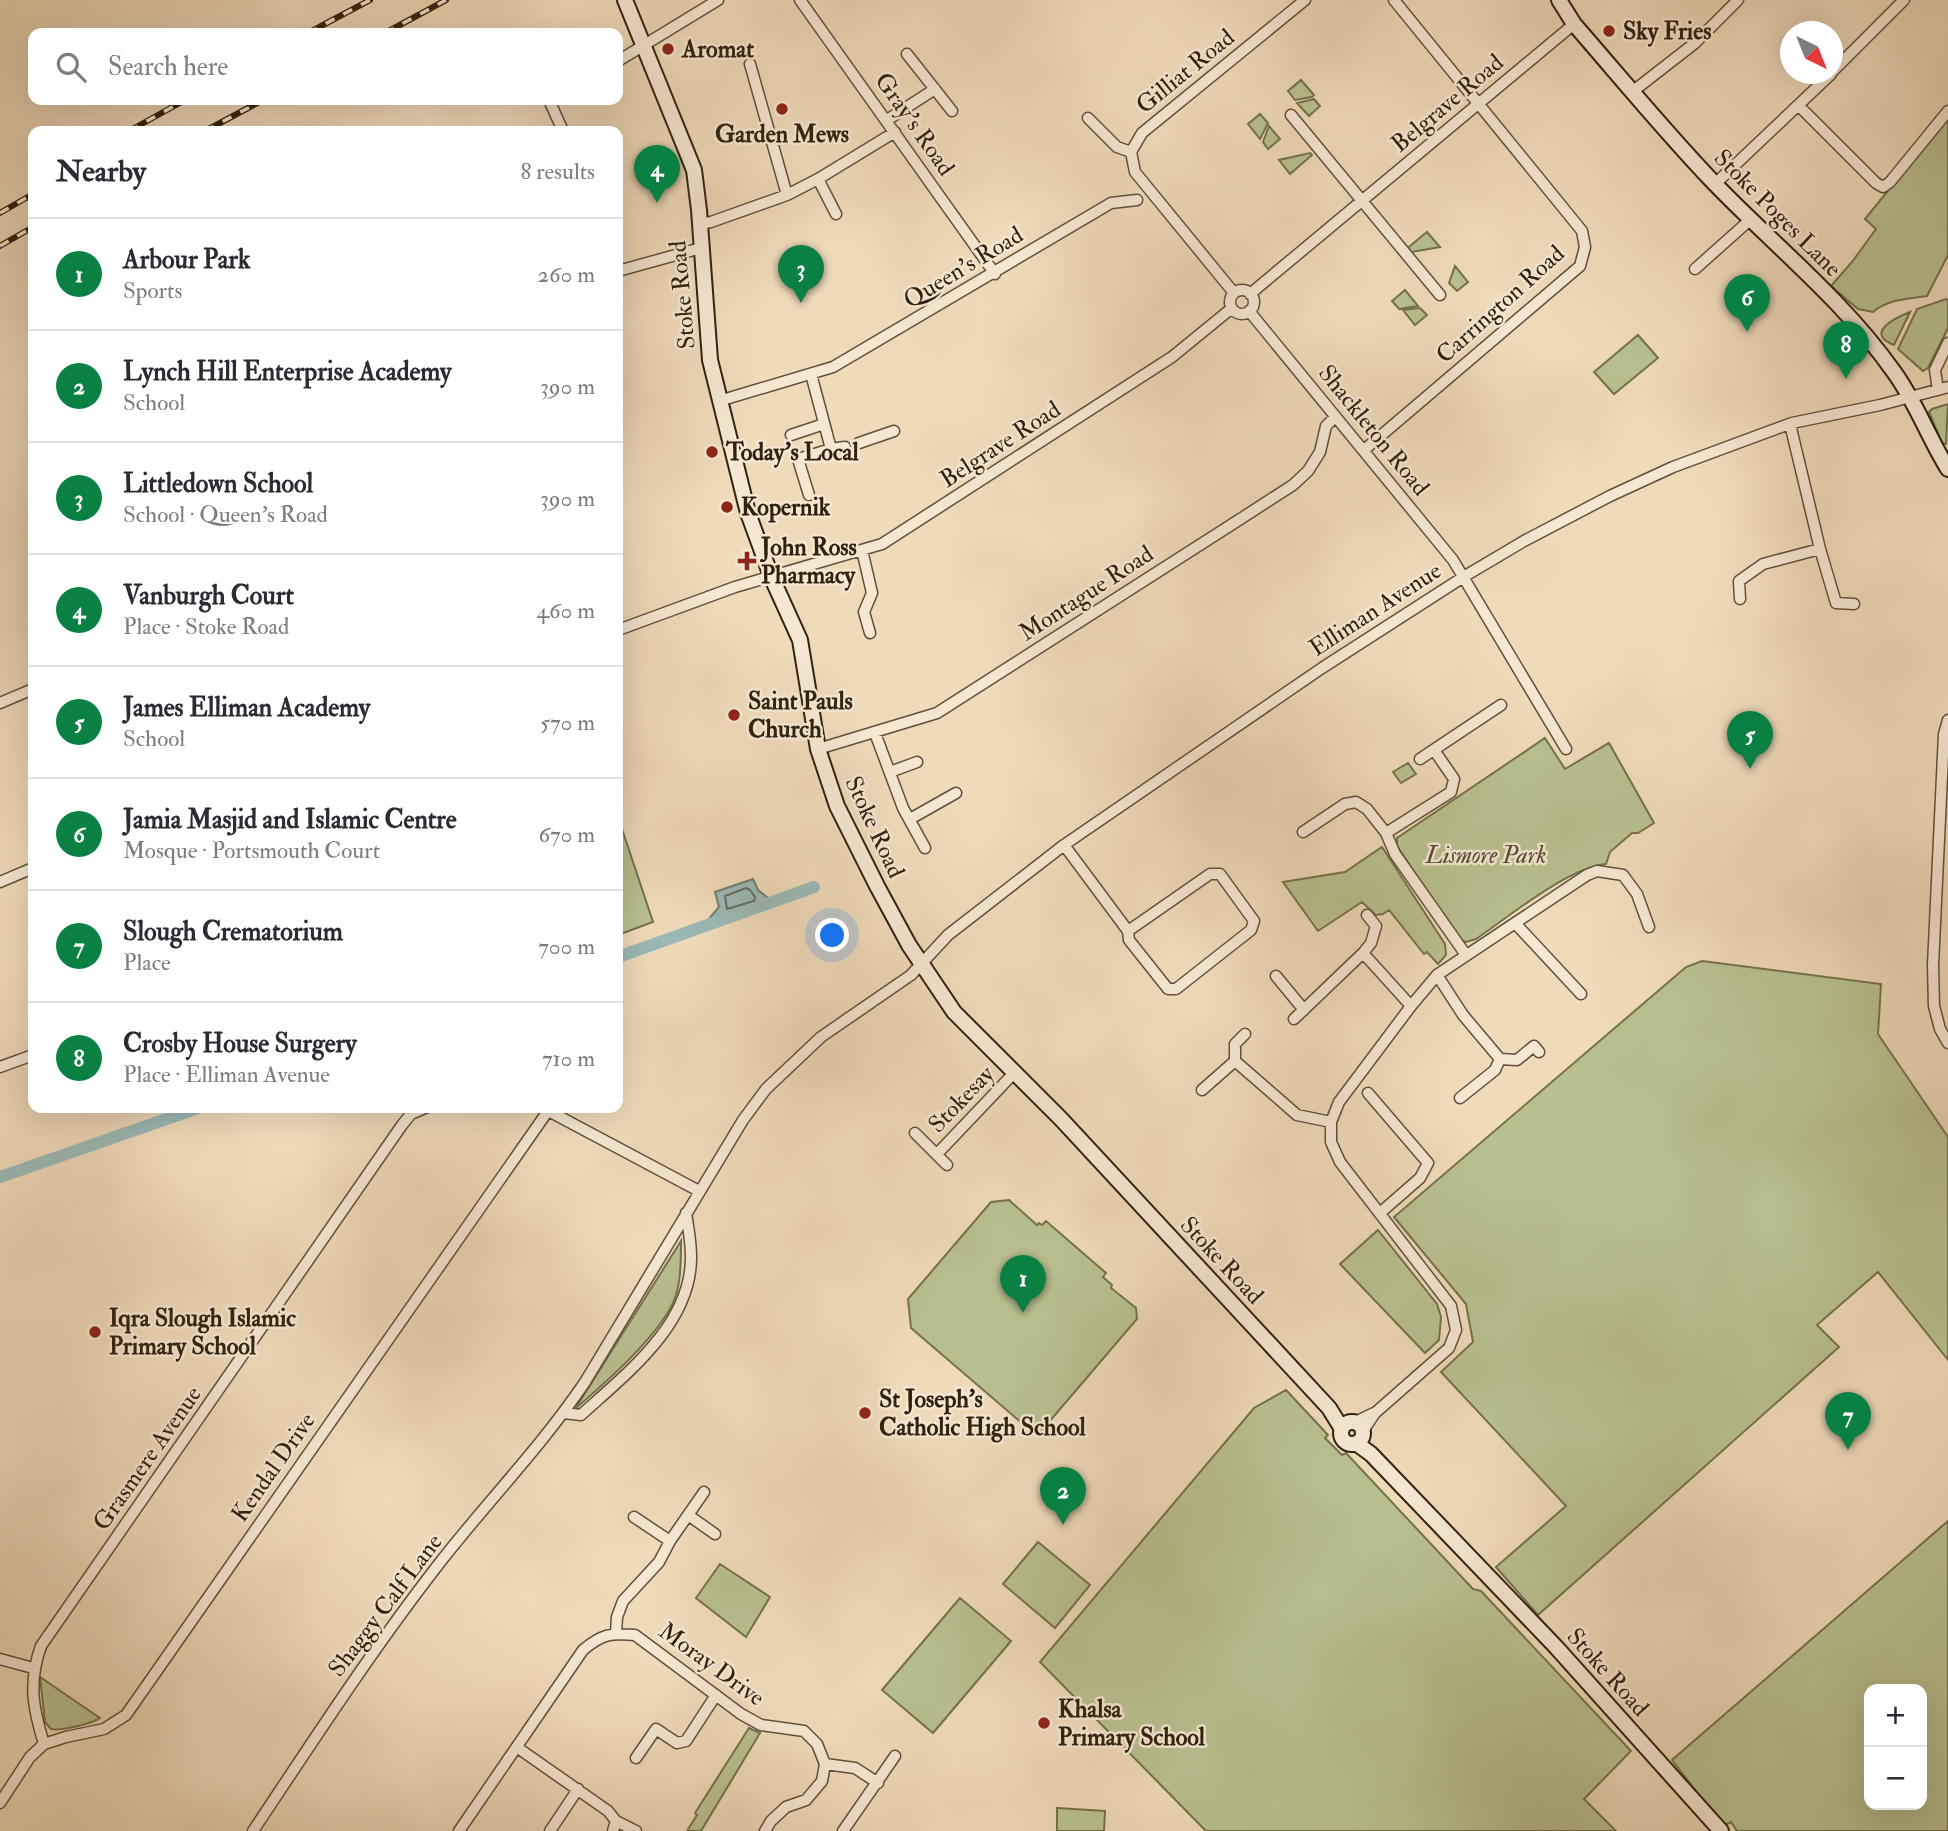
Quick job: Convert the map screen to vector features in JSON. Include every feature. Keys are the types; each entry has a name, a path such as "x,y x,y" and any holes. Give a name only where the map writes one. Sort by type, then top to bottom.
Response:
{"main road":[{"name":"Stoke Road","path":"625,0 694,170 710,360 748,513 771,576 800,640 818,749 837,806 894,920 954,1012 1015,1072 1329,1408 1355,1430 1371,1454 1556,1647 1721,1831"},
{"name":"Stoke Poges Lane","path":"1559,0 1574,24 1715,184 1860,329 1894,371 1946,460"}],"street":[{"path":"623,58 718,0"},
{"name":"Gray's Road","path":"800,0 995,274"},
{"name":"Gilliat Road","path":"1131,152 1142,133 1304,0"},
{"path":"1394,0 1479,104"},
{"path":"1632,92 1695,43 1738,0"},
{"path":"1843,62 1904,0"},
{"name":"Belgrave Road","path":"1250,294 1574,24"},
{"path":"907,54 952,111"},
{"path":"750,64 787,195"},
{"path":"1715,184 1821,84"},
{"path":"887,120 935,89"},
{"name":"Carrington Road","path":"1364,450 1580,266 1585,247 1582,231 1479,104"},
{"path":"551,105 560,126"},
{"path":"1799,106 1876,184 1883,187 1948,111"},
{"path":"1291,115 1440,295"},
{"path":"1088,118 1117,147 1131,152 1135,173 1234,293"},
{"path":"699,224 724,218 787,195 895,132"},
{"path":"818,179 836,214"},
{"name":"Queen's Road","path":"719,401 833,367 995,274 1111,203 1137,200"},
{"path":"1695,269 1751,219"},
{"path":"623,270 701,248"},
{"path":"1244,291 1250,294 1253,301 1249,312 1242,314 1232,308 1231,299 1234,293 1244,291"},
{"name":"Belgrave Road","path":"623,628 771,576 862,550 896,536 1172,358 1232,308"},
{"name":"Shackleton Road","path":"1249,312 1465,576 1566,749"},
{"path":"1943,388 1935,370 1948,343"},
{"path":"811,374 831,449"},
{"name":"Elliman Avenue","path":"922,965 953,931 1064,845 1322,668 1524,541 1609,496 1673,467 1790,424 1911,398 1943,388"},
{"name":"Montague Road","path":"818,749 937,713 1293,485 1308,471 1320,452 1326,426 1335,417"},
{"path":"792,435 824,424"},
{"path":"1790,424 1836,603 1854,604"},
{"path":"859,443 894,431"},
{"path":"809,495 798,459 845,447"},
{"path":"1740,599 1739,581 1763,564 1820,549"},
{"path":"862,550 872,593 864,612 870,633"},
{"path":"0,703 28,691"},
{"path":"1420,759 1501,705"},
{"path":"1948,720 1944,734 1943,853 1933,965 1934,1006 1940,1030 1948,1043"},
{"path":"875,733 910,819 925,848"},
{"path":"1386,833 1451,792 1454,779 1434,750"},
{"path":"890,772 917,762"},
{"path":"910,819 956,793"},
{"path":"1303,832 1345,804 1356,802 1367,809 1386,833 1395,854 1466,955"},
{"path":"1064,845 1128,931 1129,940 1168,989 1176,989 1251,930 1254,921 1220,874 1210,874 1128,931"},
{"path":"0,883 28,870"},
{"path":"1355,1430 1449,1349 1455,1330 1451,1306 1340,1162 1331,1142 1331,1122 1339,1102 1437,975 1587,875 1597,871 1623,876 1637,894 1649,927"},
{"path":"1294,1019 1371,943 1376,926 1367,915"},
{"path":"1515,923 1581,994"},
{"path":"1363,953 1411,1006"},
{"name":"Shaggy Calf Lane","path":"253,1831 385,1635 440,1562 564,1413 743,1120 766,1089 821,1037 896,987 922,965"},
{"path":"1437,975 1463,1015 1500,1059 1517,1060 1534,1046 1539,1052"},
{"path":"1276,976 1304,1010"},
{"path":"1202,1090 1235,1061 1235,1044 1245,1034"},
{"path":"0,1067 28,1057"},
{"path":"1460,1098 1495,1070 1500,1059"},
{"path":"1235,1061 1297,1115 1331,1122"},
{"name":"Stokesay","path":"937,1154 1015,1072"},
{"path":"1368,1093 1428,1163 1420,1178 1380,1213"},
{"name":"Grasmere Avenue","path":"44,1744 33,1698 33,1668 41,1646 402,1125 413,1113"},
{"name":"Kendal Drive","path":"44,1744 104,1729 126,1715 544,1113"},
{"path":"554,1113 699,1191"},
{"name":"Stokesay","path":"915,1133 947,1165"},
{"path":"564,1413 581,1415 645,1355 670,1324 684,1296 689,1276 691,1256 687,1213"},
{"path":"459,1831 583,1650 598,1637 616,1633 617,1617 623,1601 659,1562 670,1541 704,1492"},
{"path":"688,1515 715,1534"},
{"path":"634,1517 670,1541"},
{"name":"Moray Drive","path":"616,1633 635,1634 741,1714 761,1725 804,1731 817,1744 825,1764"},
{"path":"0,1659 33,1668"},
{"path":"636,1758 656,1729 677,1743 686,1741 716,1695"},
{"path":"0,1803 30,1757 44,1744"},
{"path":"518,1748 608,1811 614,1826 636,1831"},
{"path":"845,1830 895,1756"},
{"path":"765,1831 786,1807 806,1800 822,1781 825,1764 855,1768 878,1783"},
{"path":"550,1831 578,1789"}],"green space":[{"path":"1301,80 1314,95 1295,100 1288,91"},
{"path":"1314,99 1320,106 1309,116 1297,103"},
{"path":"1260,114 1268,123 1260,139 1248,124"},
{"path":"1948,117 1948,255 1927,296 1892,302 1873,312 1858,309 1831,286 1876,229 1865,219"},
{"path":"1269,126 1280,139 1268,149 1263,142"},
{"path":"1310,153 1312,155 1290,174 1279,160"},
{"path":"1427,232 1440,247 1406,253 1404,251"},
{"path":"1455,266 1468,282 1457,291 1449,283"},
{"path":"1405,290 1418,306 1399,309 1392,301"},
{"path":"1946,299 1948,328 1928,368 1923,371 1898,349 1917,309"},
{"path":"1420,308 1427,315 1415,325 1403,310"},
{"path":"1910,312 1894,345 1885,340 1882,331 1885,326"},
{"path":"1638,335 1658,358 1614,394 1594,372"},
{"path":"1948,404 1946,444 1942,443 1929,412"},
{"name":"Lismore Park","path":"1545,738 1565,769 1609,743 1654,823 1638,833 1632,833 1610,852 1606,864 1591,867 1557,883 1476,939 1466,942 1460,940 1397,846 1397,838"},
{"path":"1408,763 1416,774 1401,783 1393,772"},
{"path":"623,832 653,922 623,933"},
{"path":"1382,847 1445,944 1446,955 1438,964 1427,952 1424,954 1389,910 1376,915 1362,902 1318,931 1283,882 1345,872"},
{"path":"1702,961 1881,984 1878,1034 1948,1137 1948,1360 1878,1272 1817,1325 1839,1347 1538,1615 1496,1567 1566,1506 1441,1372 1473,1342 1466,1304 1394,1217 1686,967"},
{"path":"1009,1200 1037,1225 1046,1221 1106,1273 1103,1277 1112,1285 1111,1288 1136,1308 1137,1319 1037,1436 911,1328 908,1299 991,1202"},
{"path":"1378,1230 1437,1304 1441,1317 1439,1340 1425,1353 1340,1264"},
{"path":"681,1241 679,1282 670,1309 632,1356 575,1409"},
{"path":"1286,1390 1328,1435 1325,1438 1342,1455 1346,1453 1473,1589 1481,1591 1631,1751 1584,1799 1616,1831 1206,1831 1040,1662 1254,1408"},
{"path":"1948,1521 1948,1831 1737,1831 1731,1822 1723,1826 1672,1760"},
{"path":"1038,1542 1090,1585 1055,1628 1003,1584"},
{"path":"720,1564 770,1597 746,1637 696,1598"},
{"path":"960,1598 1011,1641 933,1733 882,1690"},
{"path":"40,1677 100,1718 76,1727 51,1729 45,1722"},
{"path":"749,1728 760,1733 701,1831 687,1831 697,1815 695,1813"},
{"path":"1057,1808 1105,1811 1104,1831 1057,1831"}],"water":[{"path":"753,879 758,890 773,902 702,927 719,907 715,892"}],"waterway":[{"path":"623,955 814,887"},
{"path":"0,1177 184,1113"}],"railway":[{"path":"317,28 370,0"},
{"path":"394,28 446,0"},
{"path":"138,126 176,105"},
{"path":"214,126 254,105"},
{"path":"0,213 28,197"},
{"path":"0,246 28,230"}],"place":[{"name":"Sky Fries","path":"1609,31"},
{"name":"Aromat","path":"668,49"},
{"name":"Garden Mews","path":"782,109"},
{"name":"Vanburgh Court","path":"657,203"},
{"name":"Littledown School","path":"801,303"},
{"name":"Jamia Masjid and Islamic Centre","path":"1747,332"},
{"name":"Crosby House Surgery","path":"1846,379"},
{"name":"Today's Local","path":"712,452"},
{"name":"Kopernik","path":"727,507"},
{"name":"John Ross Pharmacy","path":"747,561"},
{"name":"Saint Pauls Church","path":"734,715"},
{"name":"James Elliman Academy","path":"1750,769"},
{"name":"Arbour Park","path":"1023,1313"},
{"name":"Iqra Slough Islamic Primary School","path":"95,1332"},
{"name":"St Joseph's Catholic High School","path":"865,1413"},
{"name":"Slough Crematorium","path":"1848,1450"},
{"name":"Lynch Hill Enterprise Academy","path":"1063,1525"},
{"name":"Khalsa Primary School","path":"1044,1723"}]}
